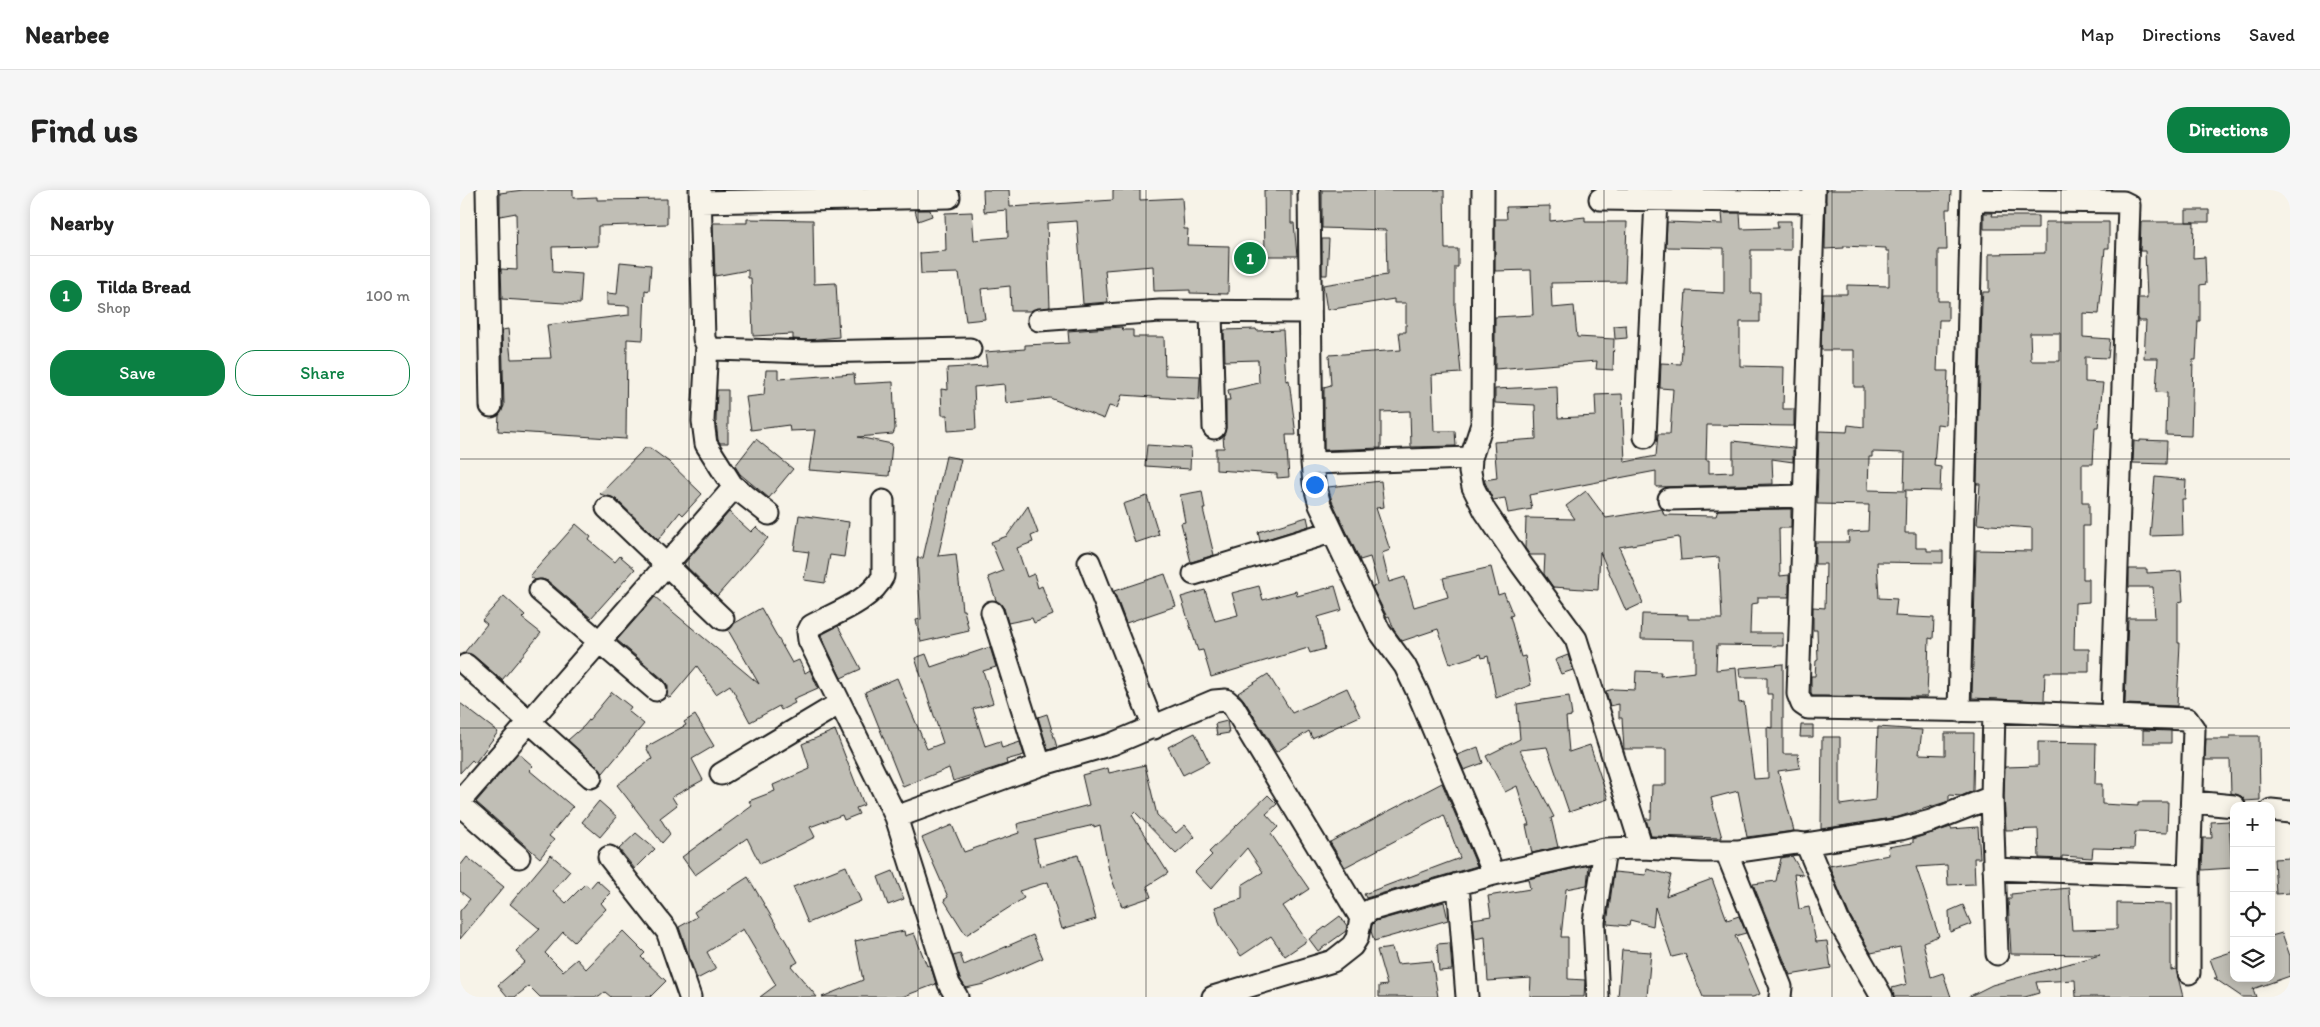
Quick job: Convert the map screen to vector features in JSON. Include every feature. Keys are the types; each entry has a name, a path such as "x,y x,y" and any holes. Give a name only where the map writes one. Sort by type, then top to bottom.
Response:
{"street":[{"path":"487,190 491,406"},
{"path":"1309,190 1312,464 1320,505 1331,532 1380,632 1405,666 1418,692 1494,874"},
{"path":"1483,190 1482,424 1471,458 1471,480 1485,511 1579,646 1642,848"},
{"path":"1959,711 1972,195 2122,202 2129,205 2112,716"},
{"path":"769,514 732,485 712,455 705,436 703,421 707,345 704,339 700,196 949,197"},
{"path":"1600,199 1656,200 1814,196 1798,694 1802,704 1808,708 1994,711 2187,720 2194,729 2189,876 2189,973"},
{"path":"1645,437 1656,200"},
{"path":"1211,311 1214,428"},
{"path":"1039,320 1160,312 1310,312"},
{"path":"707,345 714,349 808,352 970,349"},
{"path":"1312,464 1471,458"},
{"path":"519,857 460,803 528,722 730,492 732,485"},
{"path":"1670,499 1804,496"},
{"path":"883,502 883,576 880,583 869,595 811,626 808,632 809,640 896,817 950,984 957,997"},
{"path":"607,508 724,619"},
{"path":"1194,574 1331,532"},
{"path":"1089,562 1154,728"},
{"path":"540,591 656,690"},
{"path":"992,612 1040,764"},
{"path":"466,665 591,777"},
{"path":"896,817 1040,764 1112,744 1154,728 1214,701 1226,700 1361,918"},
{"path":"721,774 840,703"},
{"path":"1994,711 1992,797 1997,954"},
{"path":"1213,997 1333,961 1352,946 1357,938 1361,918 1370,910 1494,874 1605,849 1642,848 1726,851 1805,844 1924,823 1992,797"},
{"path":"2193,802 2230,806"},
{"path":"2275,810 2290,812"},
{"path":"1805,844 1838,920 1882,997"},
{"path":"1598,997 1594,922 1605,849"},
{"path":"1726,851 1781,987 1780,997"},
{"path":"608,857 667,931 690,997"},
{"path":"1994,869 2189,876"},
{"path":"1458,884 1467,997"}],"building":[{"path":"523,190 573,190 573,198 597,197 597,200 667,199 667,224 598,226 598,246 552,247 553,272 582,274 580,304 502,299 501,269 517,270 516,213 500,216 500,193"},
{"path":"983,190 1009,190 1010,207 1113,200 1113,190 1140,190 1140,200 1182,198 1184,229 1188,229 1187,245 1229,246 1228,294 1190,293 1190,290 1154,291 1153,266 1105,270 1108,302 1083,304 1077,221 1047,223 1050,307 1031,311 1011,311 1010,286 981,289 985,319 966,321 959,273 921,274 920,253 946,251 945,213 972,212 974,240 1008,237 1007,210 984,212"},
{"path":"1264,190 1291,190 1291,223 1294,223 1297,256 1265,256"},
{"path":"1322,190 1444,190 1445,249 1458,249 1458,267 1455,267 1455,306 1461,373 1432,375 1434,431 1455,431 1456,446 1411,447 1410,411 1381,412 1381,448 1324,450 1324,387 1331,385 1329,355 1401,350 1399,332 1406,332 1406,303 1394,303 1394,299 1327,310 1323,285 1387,275 1386,230 1322,228"},
{"path":"1826,190 1951,190 1950,209 1946,209 1947,250 1938,250 1938,301 1948,301 1948,320 1939,320 1937,371 1948,371 1946,425 1937,424 1934,466 1941,467 1940,491 1904,490 1905,453 1872,452 1872,457 1869,457 1868,490 1906,491 1905,533 1916,533 1916,548 1927,548 1927,551 1943,551 1943,563 1877,562 1879,598 1897,599 1895,616 1934,618 1933,639 1929,638 1927,697 1812,696 1811,692 1811,676 1815,676 1816,661 1818,660 1817,630 1813,630 1813,607 1825,608 1826,564 1815,564 1815,542 1849,542 1848,532 1868,531 1869,505 1817,504 1819,431 1847,432 1848,425 1864,427 1864,387 1854,387 1854,350 1821,350 1823,294 1847,294 1847,285 1889,286 1889,251 1886,251 1886,248 1844,246 1844,248 1825,249"},
{"path":"1550,206 1550,221 1585,217 1585,222 1627,222 1625,282 1551,283 1552,308 1574,306 1577,337 1614,339 1613,370 1596,369 1597,361 1495,369 1495,317 1533,315 1531,270 1495,271 1495,219 1507,219 1506,207"},
{"path":"915,210 930,210 932,216 918,221"},
{"path":"2186,210 2209,210 2209,222 2186,222"},
{"path":"1722,213 1740,213 1741,229 1778,228 1777,221 1791,221 1791,250 1751,250 1751,293 1760,293 1760,322 1740,322 1740,366 1784,367 1783,409 1794,409 1794,426 1707,425 1706,460 1709,460 1709,473 1733,472 1733,441 1793,448 1793,462 1772,459 1773,484 1656,487 1656,471 1529,495 1532,509 1508,513 1505,498 1493,500 1484,480 1497,478 1494,442 1536,439 1535,405 1495,403 1495,389 1557,386 1558,418 1596,416 1595,395 1622,394 1625,462 1656,456 1658,434 1670,434 1673,389 1660,388 1661,363 1681,364 1686,291 1724,293 1724,248 1666,247 1667,222 1723,224"},
{"path":"1984,213 1993,213 1992,216 2038,216 2038,229 1984,229"},
{"path":"747,219 813,220 814,284 836,283 839,337 808,340 793,339 793,334 753,336 751,278 748,278 748,270 715,276 713,223 747,223"},
{"path":"2045,222 2109,222 2109,248 2105,248 2099,314 2083,313 2083,337 2110,339 2108,358 2085,357 2085,382 2103,383 2098,427 2095,427 2093,464 2082,464 2082,502 2089,502 2089,526 2083,526 2083,579 2089,579 2089,602 2075,603 2074,649 2089,649 2089,672 2045,672 2044,701 1972,698 1976,550 2032,551 2032,528 1977,524 1980,484 1977,484 1982,303 1983,292 1989,292 1989,254 2045,253","holes":["2030,333 2060,333 2060,361 2031,361"]},
{"path":"2141,222 2194,222 2193,258 2205,257 2206,284 2200,285 2200,321 2198,321 2196,360 2193,360 2191,436 2166,435 2167,393 2156,392 2158,358 2144,358 2146,321 2138,321 2138,298 2147,298 2145,251 2140,251"},
{"path":"1322,239 1329,239 1327,275 1322,275"},
{"path":"620,262 651,265 649,291 645,290 643,340 627,339 626,439 498,431 499,415 504,406 502,330 508,329 511,359 551,358 547,325 629,315 629,306 607,305 607,293 617,294"},
{"path":"1626,325 1627,338 1615,339 1614,326"},
{"path":"1122,327 1123,330 1133,330 1133,337 1164,337 1165,375 1200,376 1199,400 1122,395 1117,408 1109,406 1104,419 1050,398 1006,403 1004,384 974,387 976,429 948,431 947,415 942,415 941,389 948,390 947,368 987,366 985,352 1025,349 1025,345 1069,343 1068,331"},
{"path":"1256,329 1257,331 1283,330 1286,381 1289,380 1296,435 1286,435 1289,477 1277,478 1277,474 1216,470 1216,448 1224,448 1226,400 1230,400 1228,390 1259,383 1258,360 1225,361 1224,330"},
{"path":"766,370 778,370 778,379 854,374 855,384 893,382 895,429 893,434 858,437 892,444 889,476 809,470 815,430 790,431 789,425 751,430 746,397 764,395"},
{"path":"717,390 728,390 728,443 720,443 718,440 716,421"},
{"path":"756,439 793,469 769,498 740,474 735,466"},
{"path":"2140,440 2167,441 2166,464 2133,463 2134,441 2140,442"},
{"path":"1147,445 1191,448 1190,469 1145,466"},
{"path":"645,448 650,448 669,462 702,494 683,515 680,512 658,540 616,499 600,494"},
{"path":"946,456 961,459 938,556 956,554 962,610 964,610 969,631 921,642 916,620 921,619 917,558 923,558"},
{"path":"2155,477 2186,480 2185,499 2182,499 2183,535 2150,536"},
{"path":"1381,481 1384,507 1376,508 1390,550 1382,553 1389,582 1405,577 1414,607 1448,597 1443,578 1491,567 1498,595 1504,593 1513,615 1510,616 1521,657 1525,656 1531,685 1496,698 1488,656 1482,658 1481,654 1450,664 1438,629 1402,641 1394,630 1389,616 1387,617 1372,587 1378,585 1370,557 1360,560 1332,501 1328,487"},
{"path":"1202,491 1205,509 1203,509 1214,555 1191,562 1181,523 1185,522 1180,495"},
{"path":"1586,491 1606,518 1662,509 1664,515 1716,516 1718,510 1791,509 1791,528 1779,528 1780,576 1789,575 1789,597 1758,597 1758,603 1751,604 1750,633 1783,633 1783,646 1717,645 1716,670 1736,668 1739,703 1744,702 1754,779 1768,778 1767,727 1772,728 1772,694 1767,694 1767,677 1740,677 1739,668 1783,664 1783,754 1798,754 1800,768 1778,771 1794,831 1747,837 1738,791 1711,798 1722,838 1651,836 1646,819 1651,819 1652,785 1666,785 1666,749 1624,749 1622,718 1619,718 1619,704 1610,706 1606,691 1614,689 1635,690 1636,671 1661,672 1660,676 1695,672 1695,640 1641,639 1642,614 1688,615 1688,619 1722,619 1719,557 1681,560 1679,537 1619,547 1643,603 1626,611 1600,552 1598,590 1553,587 1544,574 1545,555 1530,555 1525,548 1526,518 1575,519 1566,506"},
{"path":"1147,496 1159,535 1135,543 1123,504"},
{"path":"1028,506 1038,533 1031,536 1033,542 1017,548 1027,577 1034,574 1038,588 1042,586 1053,615 1034,623 1032,618 1008,623 1004,608 996,600 988,577 1003,571 991,542 1007,536"},
{"path":"729,512 751,532 756,527 768,538 717,596 684,564"},
{"path":"799,515 849,522 844,557 830,555 825,583 804,580 809,552 794,550"},
{"path":"1307,517 1309,526 1260,541 1258,532"},
{"path":"576,524 591,537 589,540 615,562 620,556 635,569 591,618 548,581 542,579 535,580 530,576"},
{"path":"2129,569 2147,569 2147,573 2181,571 2183,601 2178,602 2178,643 2180,643 2177,706 2125,704 2128,618 2155,618 2153,587 2129,587"},
{"path":"1165,574 1176,606 1126,623 1114,591"},
{"path":"1259,586 1263,600 1296,591 1297,596 1335,586 1342,610 1318,617 1325,649 1310,653 1308,648 1211,677 1203,650 1198,651 1181,597 1205,590 1215,621 1238,615 1232,593"},
{"path":"504,596 525,615 522,618 541,633 502,680 474,656 464,653 487,624 482,620"},
{"path":"655,597 759,684 728,630 735,623 761,608 792,663 799,660 805,673 810,670 818,688 793,699 795,703 781,710 779,706 750,722 730,685 716,694 697,666 670,698 667,696 668,686 664,680 617,640"},
{"path":"838,626 861,669 841,678 821,635"},
{"path":"990,647 996,667 983,671 993,703 973,709 985,746 1000,741 1002,748 1020,742 1024,755 1006,760 1007,764 953,781 949,768 903,787 865,692 897,678 927,749 943,743 915,658 926,654 931,667"},
{"path":"1568,655 1573,670 1561,674 1555,660"},
{"path":"1268,674 1292,713 1347,688 1360,716 1312,738 1309,731 1276,752 1238,693"},
{"path":"612,692 631,707 628,711 644,724 603,773 568,740 584,726"},
{"path":"1569,696 1572,716 1566,717 1569,752 1590,745 1608,799 1569,812 1547,747 1520,750 1554,817 1551,818 1558,847 1532,853 1526,825 1529,825 1517,786 1505,792 1486,756 1520,739 1517,704"},
{"path":"460,703 498,732 475,763 472,760 460,773"},
{"path":"1047,714 1057,747 1048,750 1038,717"},
{"path":"695,715 714,746 692,759 703,780 672,797 677,805 660,818 670,834 662,843 617,785 652,759 646,747 686,725 684,722"},
{"path":"1227,721 1229,733 1217,735 1215,724"},
{"path":"1801,725 1813,725 1813,737 1800,737"},
{"path":"1878,727 1922,730 1919,754 1945,755 1945,733 1974,733 1973,791 1961,796 1949,795 1949,801 1898,817 1821,829 1822,737 1840,737 1840,805 1875,800"},
{"path":"835,730 864,805 856,808 859,814 844,820 842,815 810,827 815,837 760,864 747,838 695,875 682,857 752,806 749,801 775,791 773,785 810,769 802,744"},
{"path":"2143,730 2171,731 2171,743 2143,743"},
{"path":"1195,733 1209,762 1183,775 1168,747"},
{"path":"2230,736 2259,736 2260,800 2245,801 2241,796 2231,793 2230,760 2205,760 2206,739 2230,739"},
{"path":"2038,742 2096,743 2095,784 2102,784 2102,804 2138,806 2138,802 2168,802 2167,833 2135,832 2134,849 2093,848 2092,858 2062,856 2062,859 2039,858 2038,829 2006,830 2004,797 2005,767 2038,766"},
{"path":"1478,747 1483,763 1464,770 1457,755"},
{"path":"518,753 533,766 529,770 573,807 549,836 554,840 540,858 476,802"},
{"path":"1145,765 1157,815 1176,833 1185,825 1195,837 1176,854 1135,812 1132,815 1168,873 1147,886 1151,897 1122,907 1109,871 1100,825 1094,827 1094,825 1034,839 1040,866 1078,855 1096,919 1062,929 1048,882 1019,891 1024,898 966,935 944,900 948,897 922,838 952,825 964,852 1019,833 1017,824 1089,805 1082,775 1108,768 1109,773"},
{"path":"1442,783 1477,866 1366,898 1364,894 1460,858 1444,815 1345,867 1330,842"},
{"path":"1268,795 1277,804 1266,814 1278,827 1271,834 1309,889 1283,906 1307,941 1285,956 1271,936 1241,956 1220,925 1215,907 1242,899 1242,885 1263,872 1247,848 1211,889 1195,872 1212,855 1209,852"},
{"path":"599,801 617,817 600,837 582,822"},
{"path":"2229,821 2230,868 2202,870 2203,838 2212,838 2211,822"},
{"path":"1951,827 1951,829 1978,827 1980,858 1974,858 1975,884 1948,885 1947,865 1916,867 1939,936 1923,942 1931,977 1943,973 1951,997 1894,997 1892,988 1907,984 1900,947 1871,953 1849,914 1829,866 1889,855 1888,847 1913,843 1913,839"},
{"path":"636,833 655,849 635,869 619,849"},
{"path":"551,855 570,871 553,891 566,903 585,884 590,888 597,880 611,893 601,903 606,909 574,942 563,932 545,953 563,971 577,959 586,969 623,931 645,953 641,957 666,981 650,997 611,997 605,992 599,997 540,997 529,986 515,997 508,997 498,985 525,962 516,952 540,929 510,904"},
{"path":"1792,856 1803,875 1794,874 1799,909 1809,907 1816,942 1827,941 1831,968 1790,975 1753,884 1776,881 1781,858"},
{"path":"467,857 504,887 460,939 460,911 470,899 460,891 460,866"},
{"path":"2290,858 2290,893 2276,894 2275,859"},
{"path":"1589,865 1587,885 1566,889 1561,937 1568,937 1568,979 1585,980 1584,997 1530,997 1531,978 1488,981 1485,937 1475,939 1473,919 1491,916 1488,896 1530,889 1528,879"},
{"path":"846,866 861,901 808,923 793,887"},
{"path":"1647,869 1671,875 1666,896 1712,879 1727,920 1739,916 1746,933 1735,936 1760,994 1753,997 1703,997 1685,954 1672,957 1655,907 1653,926 1630,920 1629,926 1607,924 1614,872 1646,875"},
{"path":"893,871 904,899 888,905 878,877"},
{"path":"748,877 798,962 791,966 817,997 760,997 776,985 743,929 707,952 716,969 697,979 679,927 697,917 694,912"},
{"path":"2069,888 2072,930 2117,929 2117,903 2171,904 2171,970 2176,969 2183,997 2076,997 2075,980 2036,982 2039,993 2025,997 1968,997 1992,985 2100,955 2011,954 2008,899 2011,899 2011,894"},
{"path":"1444,902 1448,920 1374,941 1371,931 1372,925 1376,921"},
{"path":"1963,905 1971,924 1950,932 1949,911"},
{"path":"1340,916 1347,926 1346,931 1318,951 1309,939"},
{"path":"904,931 905,936 914,933 927,966 930,964 936,984 902,997 822,997 863,980 855,941"},
{"path":"2282,933 2290,956 2290,976 2275,981 2275,937 2275,935"},
{"path":"1033,935 1043,958 984,984 966,988 960,979 953,956 960,954 964,965"},
{"path":"1450,943 1452,970 1439,971 1437,944"},
{"path":"1392,948 1397,964 1432,961 1438,997 1379,997 1379,986 1387,985 1377,950"},
{"path":"1622,950 1651,952 1647,997 1618,997"},
{"path":"2230,952 2230,982 2273,982 2253,989 2256,997 2242,997 2214,978 2217,978 2210,959"}],"place":[{"name":"Tilda Bread","path":"1250,258"}]}
